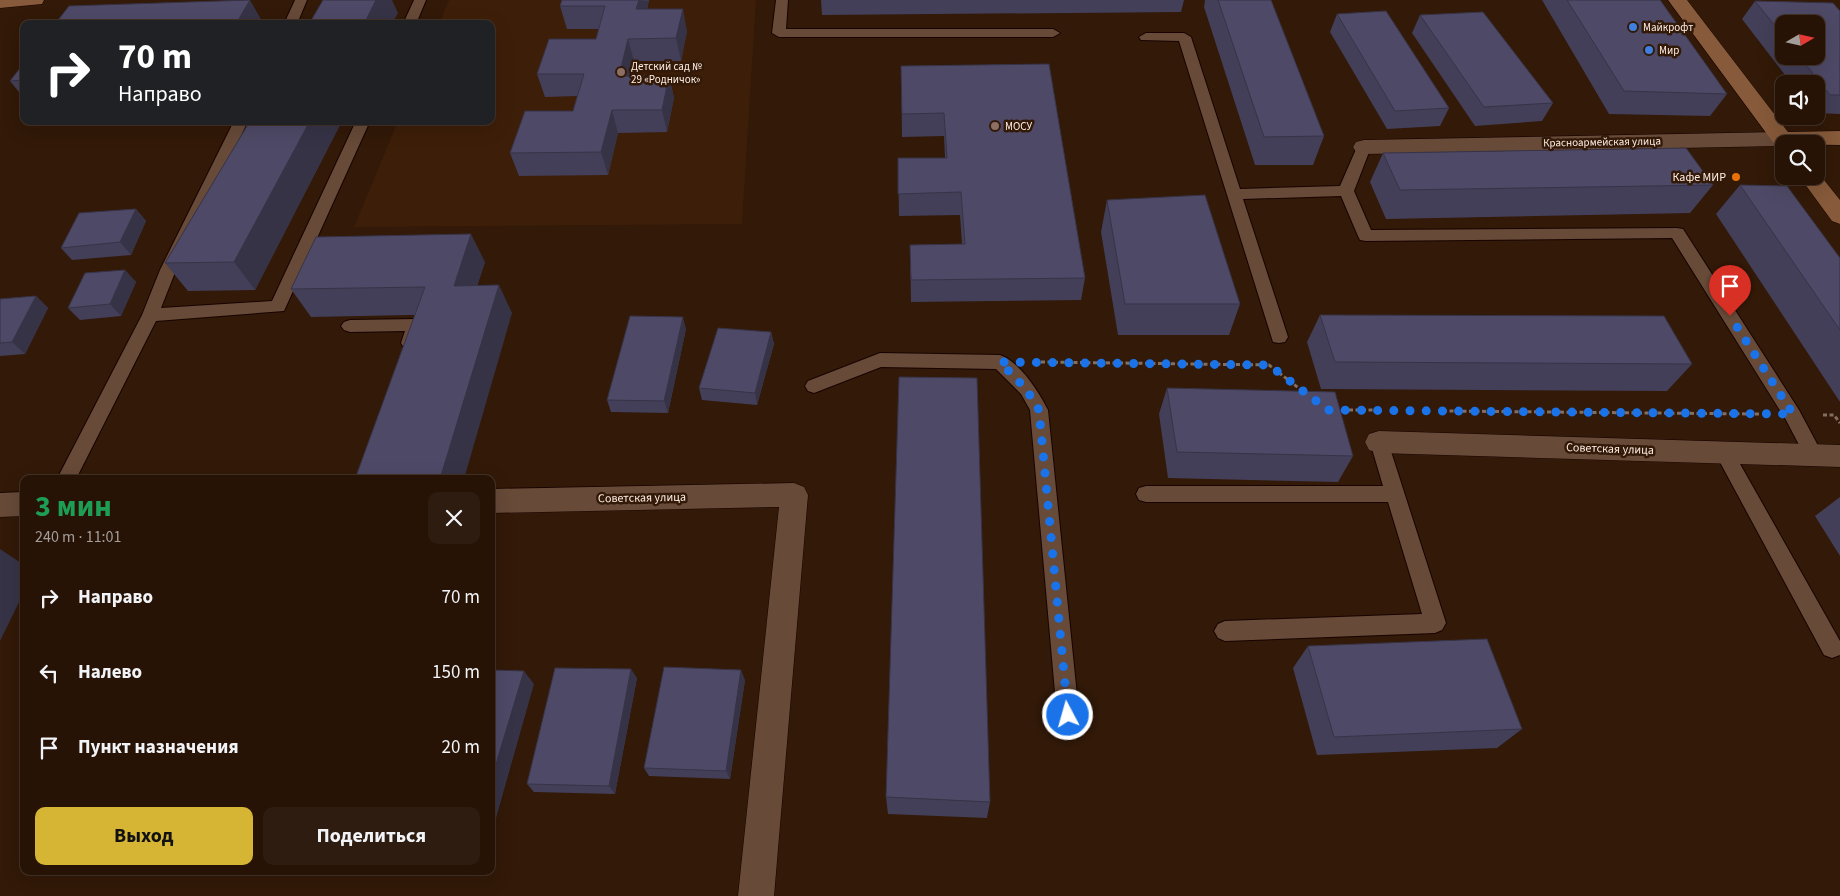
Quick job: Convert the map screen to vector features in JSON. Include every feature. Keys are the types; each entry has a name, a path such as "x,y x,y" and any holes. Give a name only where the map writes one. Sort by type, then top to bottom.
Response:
{"street":[{"path":"0,2 35,0"},
{"path":"1677,0 1779,135"},
{"name":"Красноармейская улица","path":"1825,139 1840,138"},
{"name":"Красноармейская улица","path":"1364,147 1775,141"},
{"path":"1817,185 1840,216"},
{"name":"Советская улица","path":"1379,442 1827,456"},
{"name":"Советская улица","path":"495,501 794,495 756,896"},
{"path":"0,505 20,504"}],"lane":[{"path":"292,20 301,0"},
{"path":"411,20 420,0"},
{"path":"782,0 779,33 1053,34"},
{"path":"1146,37 1184,37 1278,337"},
{"path":"68,475 150,315 168,270 239,125"},
{"path":"150,315 278,306 362,125"},
{"path":"1364,147 1346,191 1366,236 1677,233 1793,414 1827,456"},
{"path":"1234,194 1346,191"},
{"path":"350,326 416,325 403,361"},
{"path":"814,386 880,360 1000,362 1026,389 1039,410 1068,715"},
{"path":"1225,631 1435,623 1379,442"},
{"path":"1724,453 1832,648"},
{"path":"1146,494 1396,494"}],"path":[{"path":"1000,362 1269,365 1313,398"},
{"path":"1328,410 1377,410"},
{"path":"1436,411 1834,415 1840,423"}],"shaded area":[{"name":"Детский сад № 29 «Родничок»","path":"449,0 756,0 742,224 354,227 396,125 495,125 495,20 441,20"}],"building":[{"path":"250,0 238,20 58,20 69,6"},
{"path":"323,0 376,0 366,20 311,20"},
{"path":"562,0 639,0 636,9 683,9 676,38 628,39 619,76 669,76 662,110 612,110 601,152 510,153 525,111 573,111 584,74 537,74 549,39 596,39 605,6 560,6"},
{"path":"1218,0 1271,0 1324,136 1264,137"},
{"path":"1567,0 1660,0 1727,94 1624,91"},
{"path":"1755,1 1833,3 1840,11 1840,95 1830,95 1825,89 1825,75 1814,75 1806,65 1825,65 1825,15 1775,15 1775,26"},
{"path":"1386,11 1449,108 1395,111 1337,14"},
{"path":"1483,12 1553,103 1484,107 1420,15"},
{"path":"1049,64 1085,278 911,280 910,245 965,244 961,192 898,194 898,158 947,158 944,113 902,114 901,66"},
{"path":"20,68 20,80 10,81"},
{"path":"248,125 308,125 234,262 165,263"},
{"path":"1686,148 1713,185 1400,190 1383,153"},
{"path":"1740,185 1787,186 1840,258 1840,330"},
{"path":"1205,195 1240,304 1125,304 1107,200"},
{"path":"136,209 120,242 61,248 79,213"},
{"path":"471,234 454,286 499,285 441,475 356,475 425,287 291,289 316,237"},
{"path":"125,270 110,304 68,308 85,273"},
{"path":"36,296 12,342 0,343 0,299"},
{"path":"1320,315 1664,316 1692,364 1335,362"},
{"path":"630,316 683,317 664,401 607,400"},
{"path":"718,328 771,332 755,393 699,388"},
{"path":"899,377 977,378 990,802 886,797"},
{"path":"1167,388 1335,392 1353,456 1177,452"},
{"path":"1487,639 1522,729 1334,737 1308,646"},
{"path":"664,667 741,670 726,771 644,768"},
{"path":"555,668 631,669 609,786 527,784"},
{"path":"495,670 524,671 495,768"}],"place":[{"name":"Майкрофт","path":"1633,27"},
{"name":"Мир","path":"1649,50"},
{"name":"Детский сад № 29 «Родничок»","path":"621,72"},
{"name":"МОСУ","path":"995,126"},
{"name":"Кафе МИР","path":"1736,177"}],"route":[{"path":"1068,715 1039,410 1026,389 1000,362 1269,365 1328,410 1793,414 1730,316"}]}
